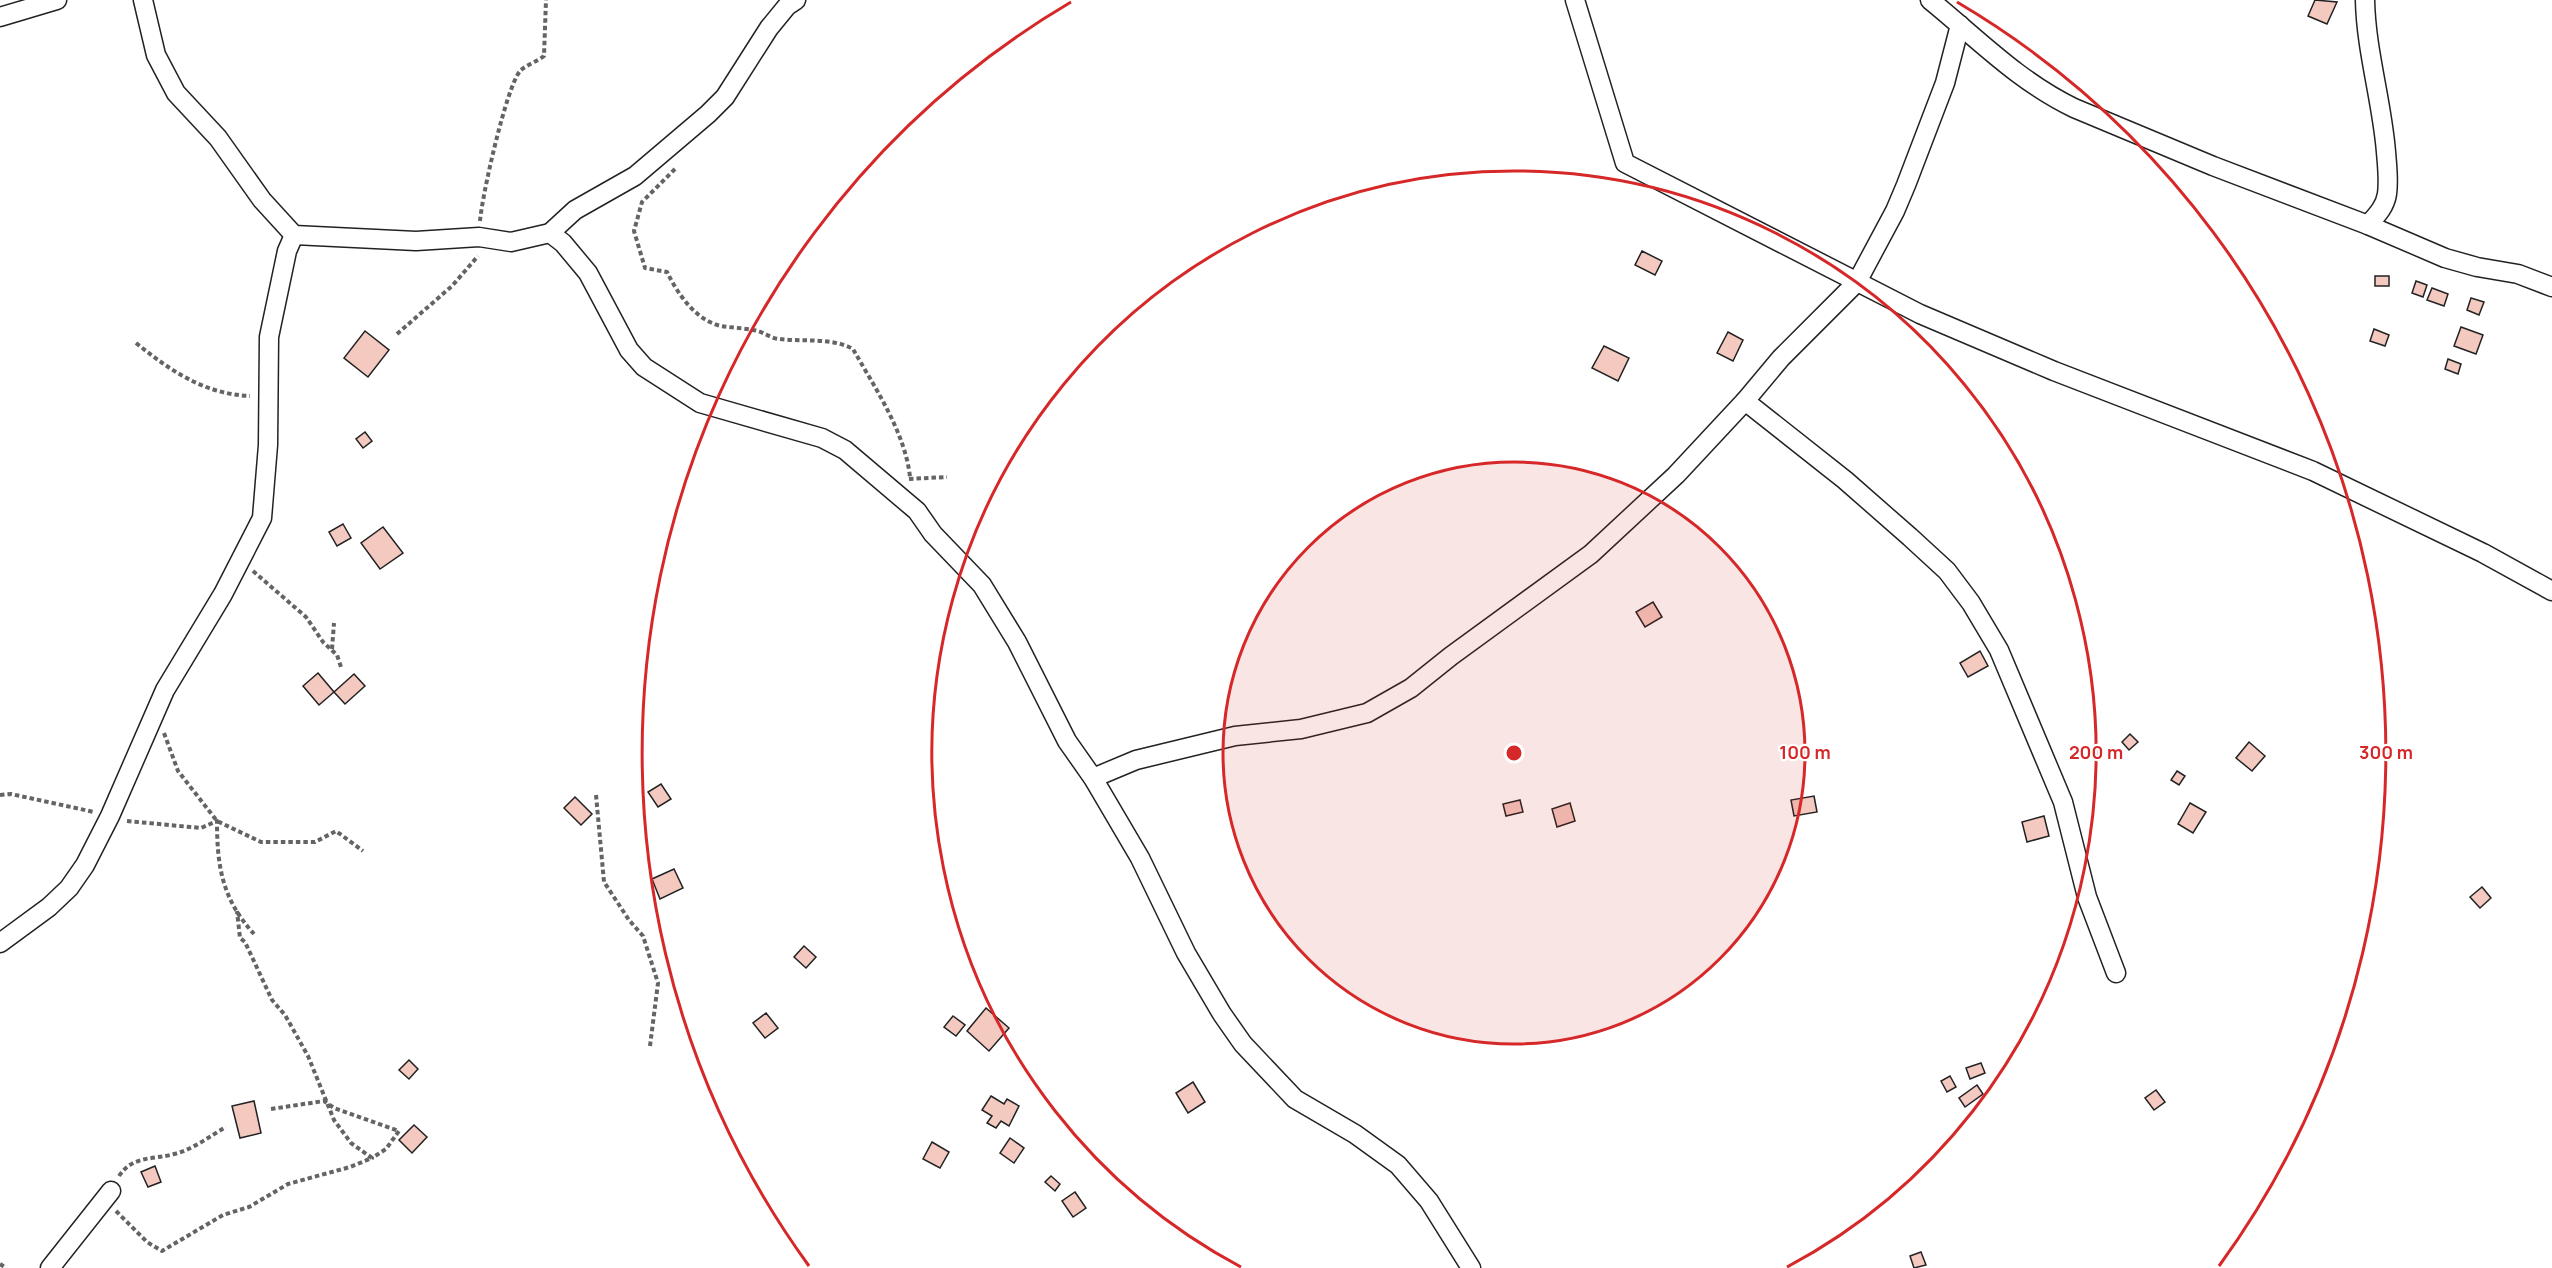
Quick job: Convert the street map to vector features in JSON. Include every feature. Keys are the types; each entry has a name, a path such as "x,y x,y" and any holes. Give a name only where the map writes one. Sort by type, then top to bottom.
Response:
{"street":[{"path":"0,17 57,0"},
{"path":"142,0 156,55 176,93 218,138 262,200 294,235 416,241 486,238 512,242 550,233 575,210 635,176 708,114 725,97 770,28 787,6 796,0"},
{"path":"1575,0 1625,163 1857,282 1984,343 2352,488 2483,553 2552,591"},
{"path":"1930,0 2004,65 2052,98 2213,166 2368,225 2458,263 2518,274 2552,287"},
{"path":"2365,0 2366,28 2384,125 2388,169 2387,194 2381,211 2368,225"},
{"path":"1094,778 1136,760 1235,736 1301,729 1367,713 1411,688 1591,554 1676,475 1781,358 1857,282 1906,185 1945,82 1960,25"},
{"path":"550,233 588,273 629,350 644,367 700,403 822,438 845,450 917,511 933,534 982,585 1017,642 1067,741 1094,778 1140,858 1186,953 1222,1014 1243,1044 1295,1099 1355,1134 1398,1165 1429,1201 1472,1268"},
{"path":"0,943 16,933 69,888 85,865 110,816 165,690 241,561 262,518 267,468 269,337 286,251 294,235"},
{"path":"1745,400 1845,480 1911,537 1947,571 1971,603 1999,650 2063,802 2087,897 2116,974"},
{"path":"50,1268 111,1191"}],"path":[{"path":"397,334 452,286 486,238 482,198 504,115 520,72 544,57 546,0"},
{"path":"681,162 642,202 633,231 645,268 667,272 692,309 702,319 718,325 758,331 778,339 844,344 853,349 885,405 908,459 910,477"},
{"path":"136,343 171,371 205,389 233,395 269,398"},
{"path":"892,492 910,477 946,477"},
{"path":"241,561 306,617 337,655 340,667"},
{"path":"332,650 334,623"},
{"path":"150,720 167,736 178,771 217,821 261,842 315,842 336,831 363,851"},
{"path":"0,795 55,802 133,823 201,828 217,821"},
{"path":"596,795 604,882 629,920 643,936 658,983 650,1047"},
{"path":"217,821 217,861 228,896 254,934"},
{"path":"237,911 240,938 245,942 272,1000 285,1015 308,1056 324,1101 334,1120 351,1143 372,1158"},
{"path":"226,1127 175,1154 147,1156 130,1164 120,1173 111,1191 113,1209 147,1242 162,1251 223,1215 249,1207 288,1184 350,1167 372,1158 386,1149 399,1131 334,1108 324,1101 292,1108 271,1108"},
{"path":"0,1263 6,1268"}],"building":[{"path":"2315,0 2337,2 2327,24 2308,16"},
{"path":"1642,251 1662,261 1655,275 1635,265"},
{"path":"2375,276 2389,276 2389,286 2375,286"},
{"path":"2416,281 2427,285 2423,297 2412,293"},
{"path":"2432,288 2448,294 2444,306 2427,300"},
{"path":"2471,298 2484,302 2479,315 2467,310"},
{"path":"2461,327 2483,335 2476,354 2454,346"},
{"path":"2374,329 2389,335 2385,346 2370,341"},
{"path":"365,331 389,350 368,377 344,358"},
{"path":"1728,332 1743,340 1733,361 1717,353"},
{"path":"1604,346 1629,358 1618,381 1592,368"},
{"path":"2448,359 2461,364 2458,374 2445,369"},
{"path":"365,432 372,441 363,448 356,439"},
{"path":"343,524 351,538 337,546 329,532"},
{"path":"383,527 403,553 380,569 361,543"},
{"path":"1653,602 1662,617 1645,627 1636,612"},
{"path":"1980,651 1988,666 1968,677 1960,663"},
{"path":"318,673 334,692 319,705 303,686"},
{"path":"354,674 365,686 345,704 334,692"},
{"path":"2130,734 2138,742 2129,750 2122,742"},
{"path":"2249,742 2265,756 2252,771 2236,758"},
{"path":"2177,771 2185,776 2179,785 2171,780"},
{"path":"661,784 671,799 658,807 648,792"},
{"path":"1814,796 1817,812 1794,816 1791,800"},
{"path":"575,797 592,814 581,825 564,808"},
{"path":"1520,800 1523,812 1506,816 1503,804"},
{"path":"1570,803 1575,821 1557,827 1552,809"},
{"path":"2190,803 2206,812 2193,833 2178,824"},
{"path":"2044,816 2049,836 2027,842 2022,822"},
{"path":"674,869 683,888 660,899 652,879"},
{"path":"2482,887 2491,898 2480,908 2470,897"},
{"path":"804,946 816,957 806,968 794,957"},
{"path":"986,1008 1009,1028 989,1051 967,1031"},
{"path":"766,1013 778,1028 765,1038 753,1023"},
{"path":"953,1016 965,1025 956,1036 944,1027"},
{"path":"409,1060 418,1069 409,1079 399,1070"},
{"path":"1981,1063 1985,1073 1970,1079 1966,1068"},
{"path":"1950,1076 1956,1087 1947,1092 1941,1081"},
{"path":"1193,1082 1205,1102 1188,1113 1176,1093"},
{"path":"1977,1085 1983,1094 1965,1107 1959,1098"},
{"path":"2156,1090 2165,1102 2154,1110 2145,1098"},
{"path":"991,1096 1004,1104 1007,1099 1019,1106 1009,1126 1001,1121 996,1128 987,1123 992,1116 982,1110"},
{"path":"254,1101 261,1133 240,1138 232,1106"},
{"path":"414,1125 427,1137 412,1153 399,1140"},
{"path":"1010,1138 1024,1148 1014,1163 1000,1153"},
{"path":"932,1142 949,1152 940,1168 923,1159"},
{"path":"155,1166 161,1182 148,1187 141,1172"},
{"path":"1051,1176 1060,1184 1055,1191 1045,1182"},
{"path":"1075,1192 1086,1208 1073,1217 1062,1201"},
{"path":"1921,1252 1926,1265 1914,1268 1910,1256"}]}
